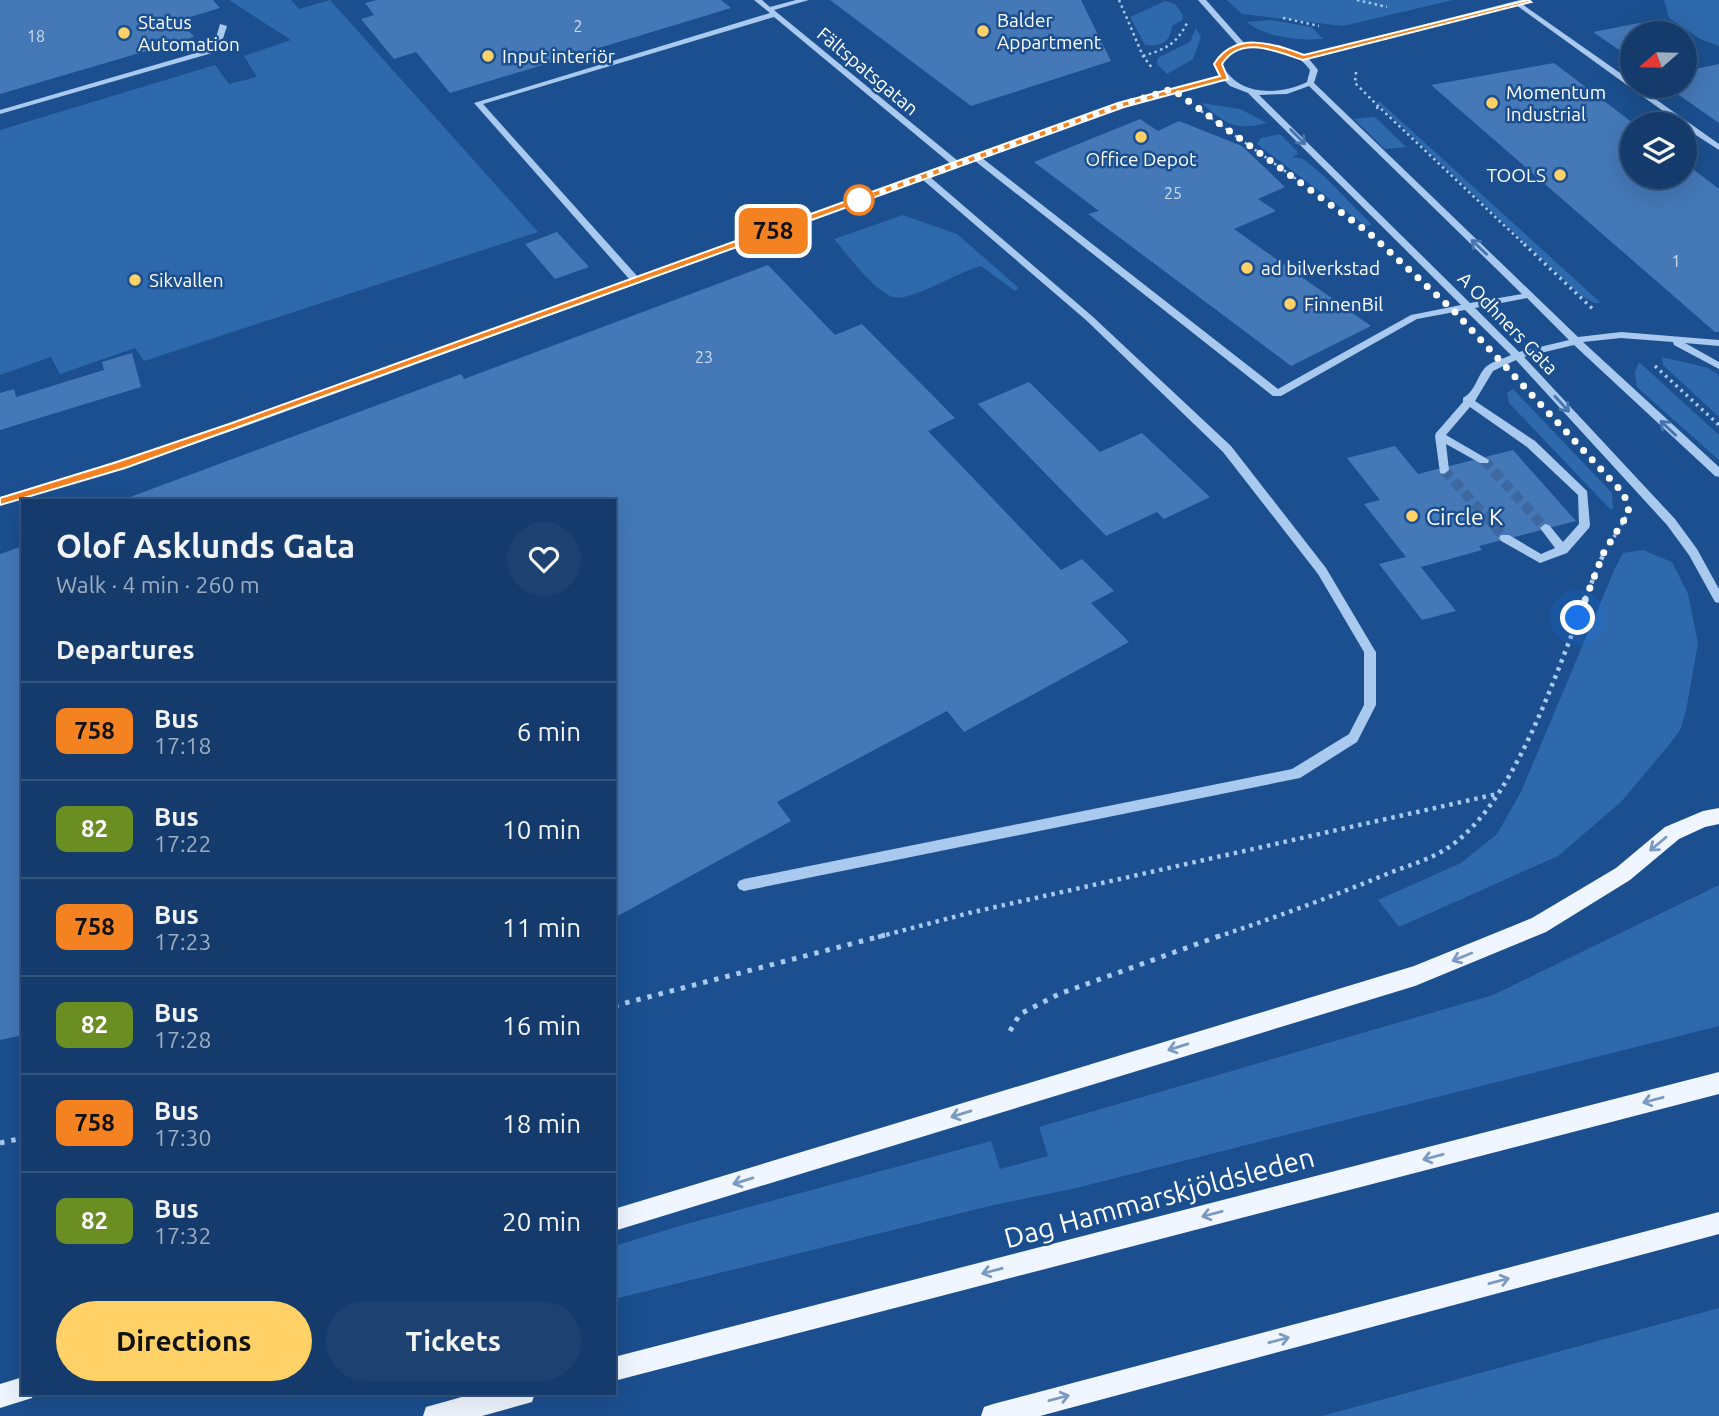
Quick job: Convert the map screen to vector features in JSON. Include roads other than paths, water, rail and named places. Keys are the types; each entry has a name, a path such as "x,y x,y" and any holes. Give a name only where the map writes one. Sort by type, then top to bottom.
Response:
{"main road":[{"path":"616,1219 1415,976 1539,925 1622,874 1671,832 1703,819 1719,816"},
{"name":"Dag Hammarskjöldsleden","path":"616,1368 1719,1083"},
{"path":"993,1416 1719,1223"},
{"path":"0,1396 21,1391"},
{"path":"435,1416 515,1395"}],"street":[{"name":"Fältspatsgatan","path":"758,0 957,165"},
{"path":"636,281 478,103 805,0"},
{"path":"1202,0 1243,46"},
{"path":"1303,58 1528,0"},
{"path":"1517,3 1719,148"},
{"path":"0,112 216,49 223,26"},
{"path":"0,501 121,466 236,426 1121,105 1172,89 1225,77 1218,64 1220,58 1233,49 1243,46 1275,47 1303,58 1314,70 1310,83"},
{"name":"A Odhners Gata","path":"1225,77 1250,90 1517,356 1671,522 1693,552 1719,599"},
{"name":"A Odhners Gata","path":"1250,90 1279,93 1303,88 1310,83 1576,341 1719,473"},
{"path":"977,158 1277,394 1413,317 1529,295"},
{"path":"744,885 1295,774 1353,738 1370,705 1370,652 1322,570 1227,449 1089,318 925,177"},
{"path":"1444,470 1440,436 1493,366 1517,356 1576,341 1621,335 1719,343"},
{"path":"1671,339 1719,366"},
{"path":"1468,400 1531,443 1583,494 1586,525 1563,550 1540,559 1505,538"},
{"path":"1440,436 1484,460"},
{"path":"1545,528 1563,550"}],"tunnel":[{"path":"1484,460 1545,528"},
{"path":"1444,470 1505,538"}],"place":[{"name":"Balder Appartment","path":"983,31"},
{"name":"Status Automation","path":"124,33"},
{"name":"Input interiör","path":"488,56"},
{"name":"Momentum Industrial","path":"1492,103"},
{"name":"Office Depot","path":"1141,137"},
{"name":"TOOLS","path":"1560,175"},
{"name":"ad bilverkstad","path":"1247,268"},
{"name":"Sikvallen","path":"135,280"},
{"name":"FinnenBil","path":"1290,304"},
{"name":"Circle K","path":"1412,516"}]}
